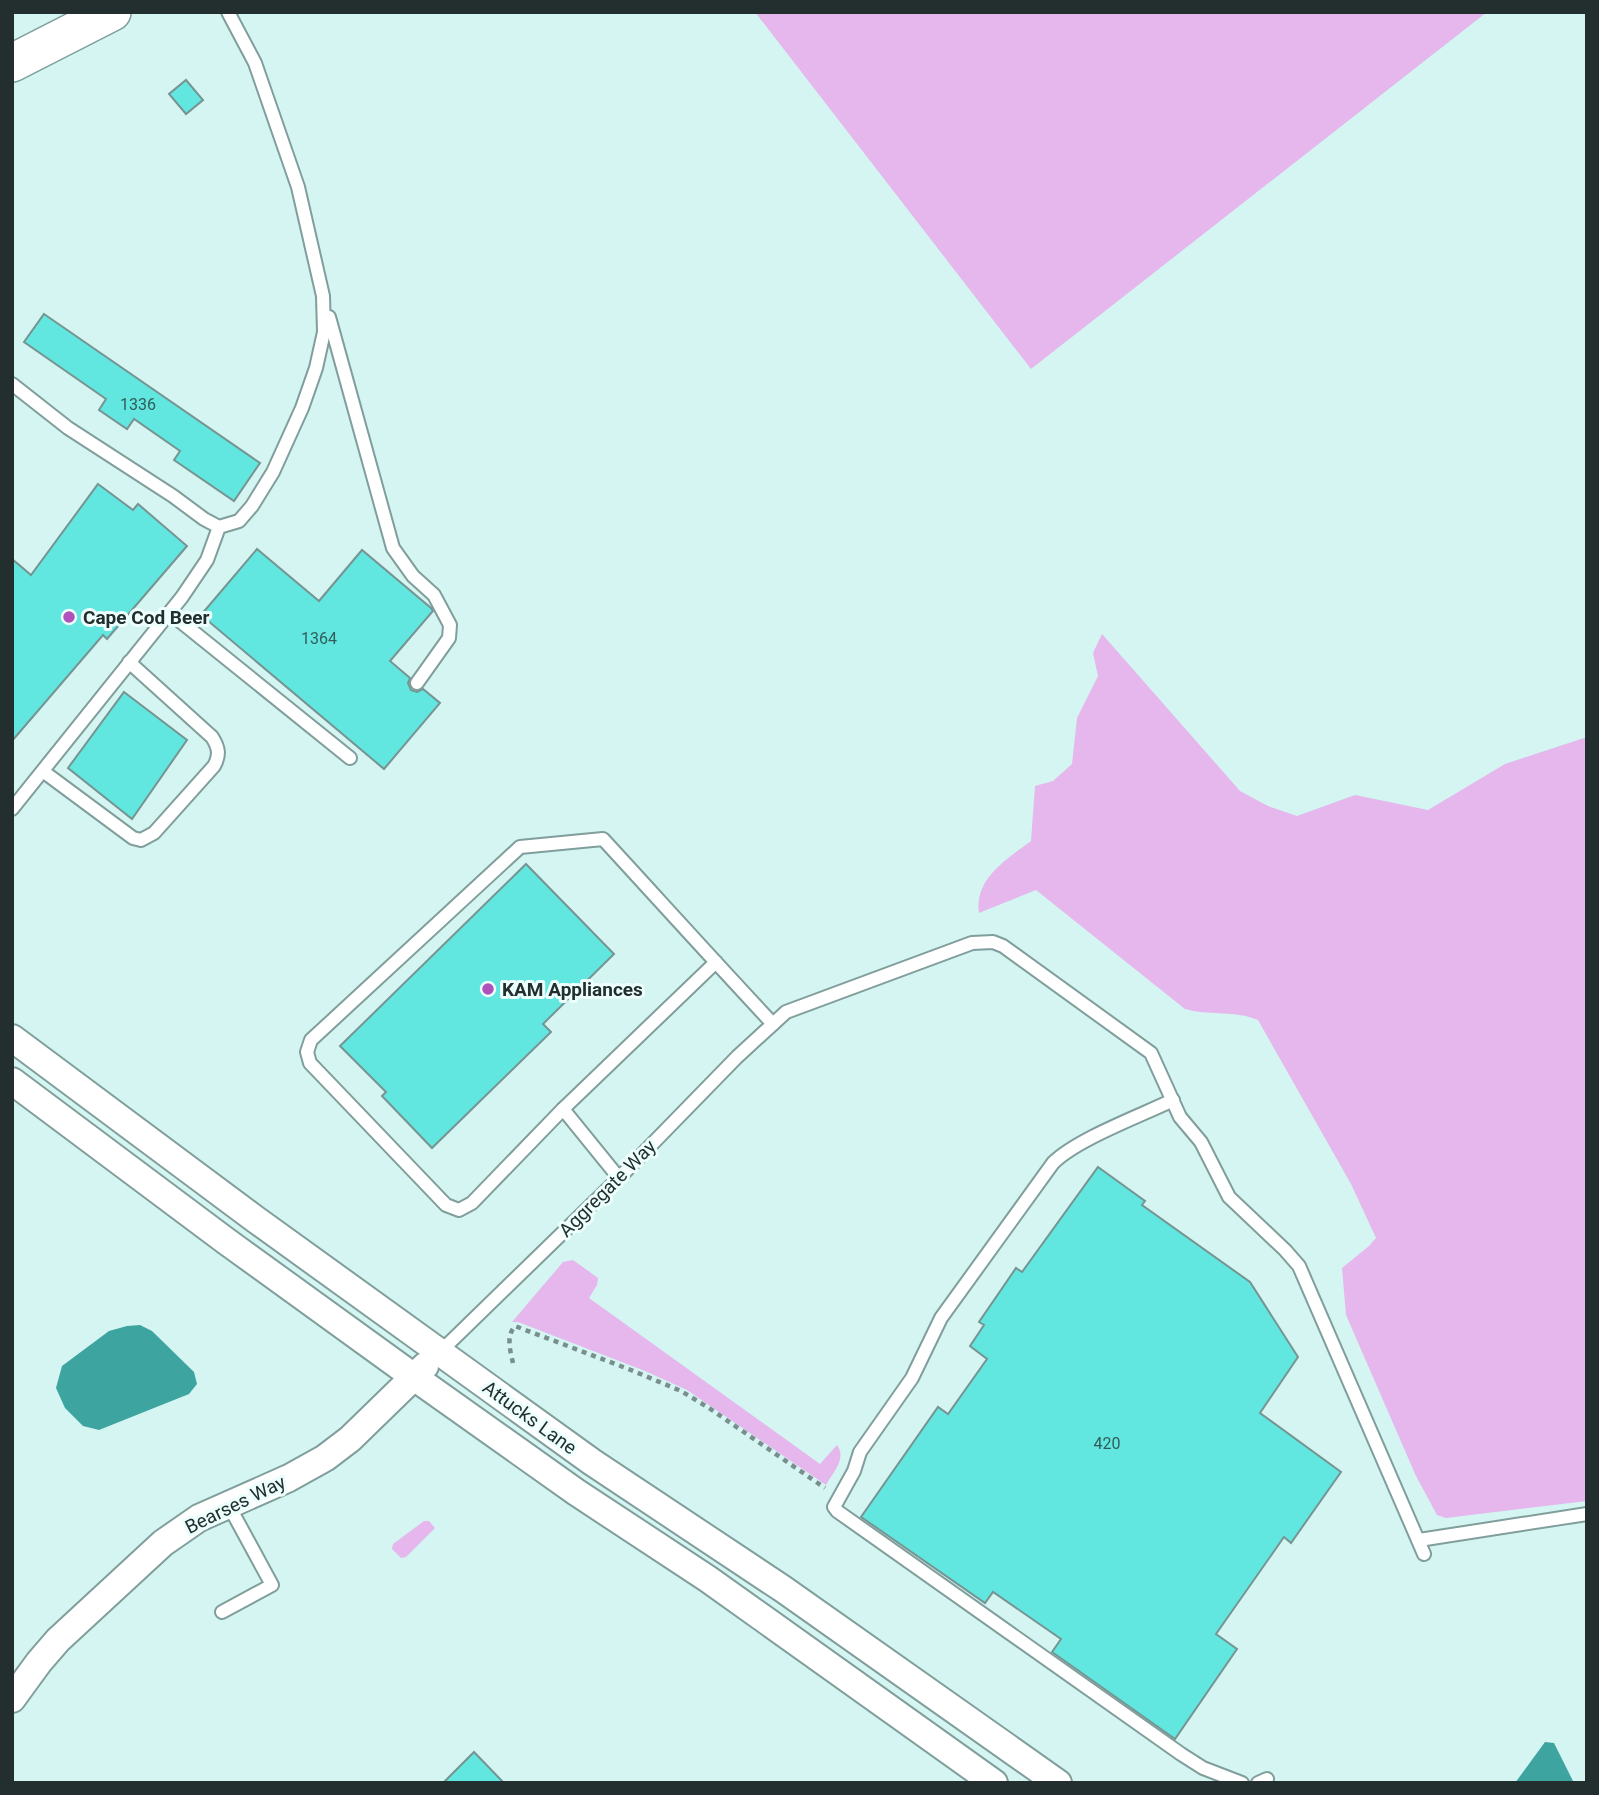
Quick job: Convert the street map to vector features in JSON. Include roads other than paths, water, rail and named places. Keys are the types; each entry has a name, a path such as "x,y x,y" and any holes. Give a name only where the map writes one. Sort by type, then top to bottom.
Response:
{"main road":[{"path":"12,63 112,12"}],"street":[{"name":"Attucks Lane","path":"12,1038 246,1212 592,1462 817,1613 1058,1783"},
{"name":"Attucks Lane","path":"12,1081 414,1377 576,1492 718,1586 994,1783"},
{"name":"Bearses Way","path":"12,1699 58,1640 144,1558 180,1530 325,1458 350,1439 440,1352"}],"lane":[{"path":"228,12 255,63 298,187 323,296 393,548 413,576 434,595 450,625 449,638 417,683"},
{"path":"12,384 68,428 219,527 239,521 252,506 289,440 316,368 324,332 323,296"},
{"path":"12,809 170,613 207,560 219,527"},
{"path":"170,613 350,758"},
{"path":"44,772 133,838 141,840 154,832 214,766 218,758 218,747 212,737 129,662"},
{"path":"716,962 563,1110 472,1203 458,1210 446,1205 310,1063 307,1052 311,1040 520,847 603,839 773,1024"},
{"name":"Aggregate Way","path":"440,1352 619,1178 681,1113 792,1009 972,943 993,942 1003,946 1146,1048 1155,1061 1180,1116 1201,1142 1229,1197 1299,1266 1424,1554"},
{"path":"1173,1100 1107,1131 1053,1163 941,1318 912,1378 860,1452 854,1471 834,1507 1181,1754 1203,1768 1241,1783"},
{"path":"563,1110 619,1178"},
{"path":"222,1612 271,1585 228,1504"},
{"path":"1419,1540 1587,1514"}],"water":[{"path":"140,1325 152,1331 194,1372 197,1384 189,1394 99,1430 83,1426 65,1408 56,1388 62,1366 109,1331"},
{"path":"1545,1742 1554,1743 1574,1783 1515,1783"}],"place":[{"name":"Cape Cod Beer","path":"69,617"},
{"name":"KAM Appliances","path":"488,989"}]}
